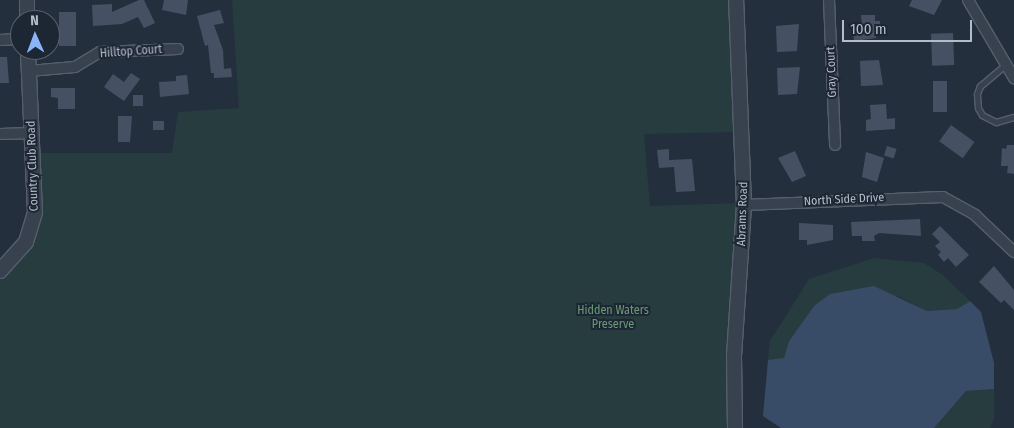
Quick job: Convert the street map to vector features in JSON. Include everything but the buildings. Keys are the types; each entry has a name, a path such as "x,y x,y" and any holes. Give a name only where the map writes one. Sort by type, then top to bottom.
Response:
{"street":[{"name":"Abrams Road","path":"735,428 734,356 744,205 736,0"},
{"name":"Gray Court","path":"829,0 834,145"},
{"path":"968,0 1014,78"},
{"name":"Hilltop Court","path":"29,71 75,67 100,52 178,48"},
{"name":"Country Club Road","path":"0,271 19,252 31,232 35,212 28,60"},
{"path":"0,134 32,133"},
{"name":"North Side Drive","path":"744,205 943,197 975,214 1014,252"}],"lane":[{"path":"1005,65 980,86 977,100 982,115 989,120 1002,123 1014,118"}],"green space":[{"name":"Hidden Waters Preserve","path":"232,0 731,0 738,132 644,134 650,206 740,203 731,428 0,428 0,277 22,256 39,153 172,153 178,112 239,108"},
{"path":"874,258 924,263 943,275 970,301 957,309 927,311 898,296 814,306 789,341 784,359 768,360 770,341 809,279"},
{"path":"994,389 994,419 990,428 934,428 966,391"}],"water":[{"path":"874,286 927,311 957,309 970,301 981,312 994,363 994,389 966,391 934,428 781,428 763,416 768,360 784,358 789,341 814,306 830,294"}]}
